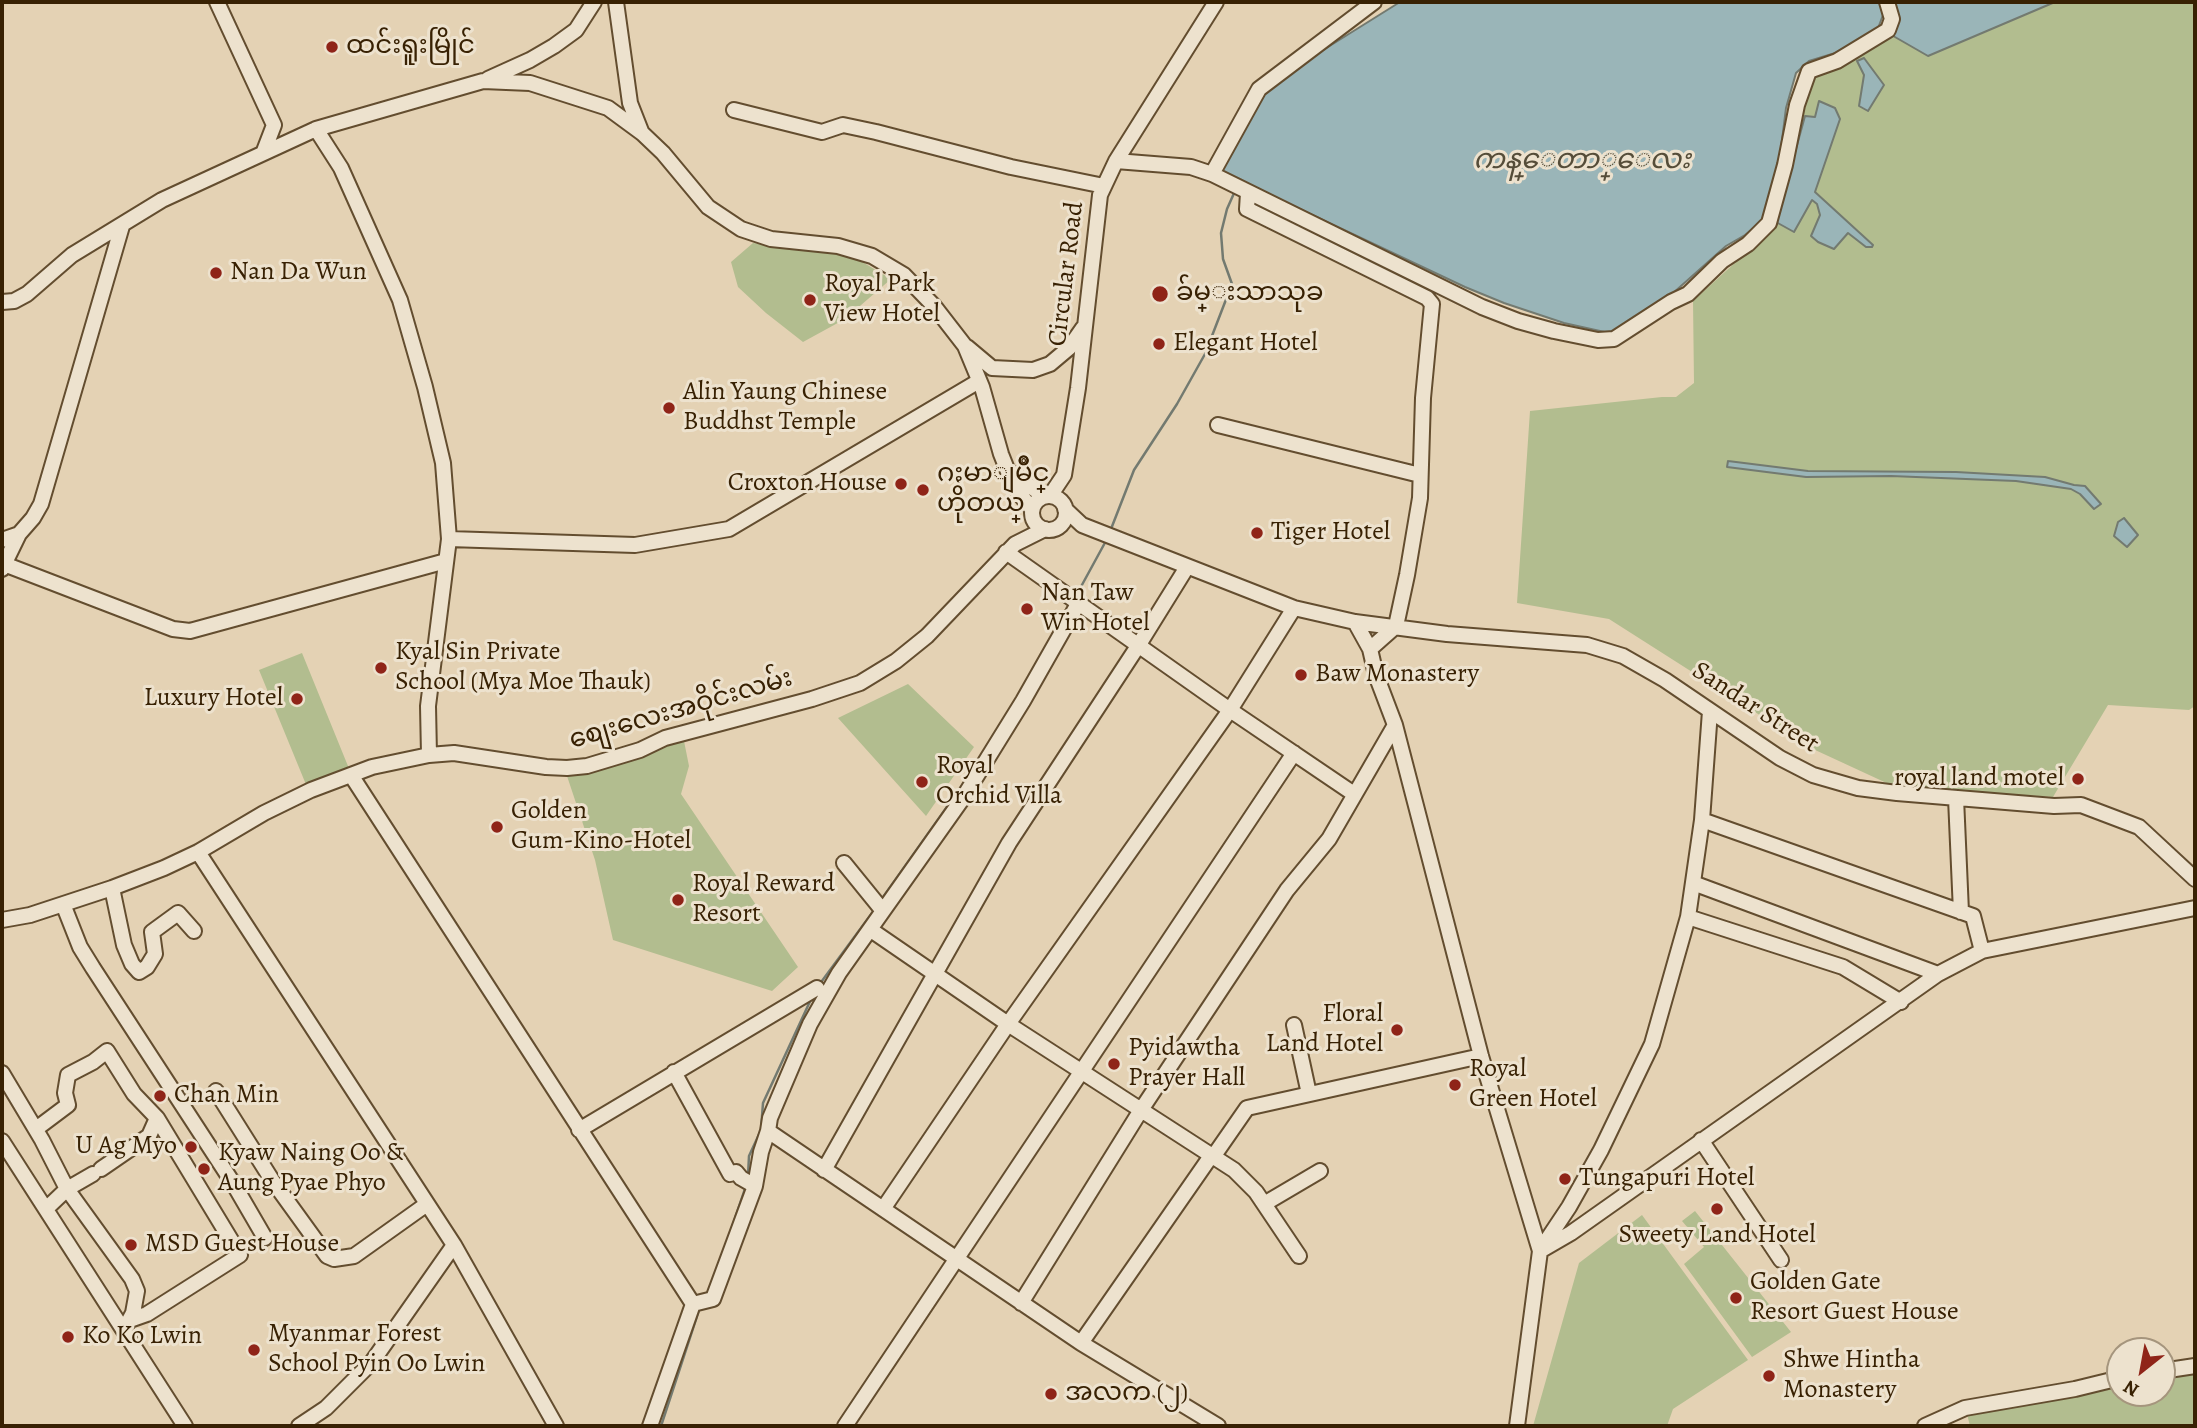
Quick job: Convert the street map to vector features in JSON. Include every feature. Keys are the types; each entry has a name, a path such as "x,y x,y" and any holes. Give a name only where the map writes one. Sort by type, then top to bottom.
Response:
{"street":[{"path":"217,2 274,125 264,151"},
{"path":"2,302 14,301 27,294 72,255 162,200 264,151 316,129 483,81 530,60 576,30 594,2"},
{"path":"616,2 630,103 642,132"},
{"name":"Circular Road","path":"1047,496 1064,475 1079,388 1098,207 1104,186 1116,161 1216,2"},
{"path":"1212,174 1259,89 1374,2"},
{"path":"1116,161 1179,165 1212,174 1482,307 1554,331 1598,340 1614,339 1688,294 1702,278 1748,244 1769,223 1786,165 1797,105 1809,71 1836,61 1888,30 1892,19 1887,2"},
{"path":"483,81 530,83 608,108 642,132 708,207 741,229 771,239 838,246 872,256 904,275 934,306 965,346 992,368 1033,370 1050,364 1069,348 1084,327"},
{"path":"734,110 822,132 843,125 1011,167 1104,186"},
{"path":"316,129 341,168 400,300 443,463 449,539 428,706 429,755"},
{"path":"1248,193 1247,209 1427,298 1432,304 1423,398 1420,498 1396,626 1370,649"},
{"path":"122,226 41,504 19,534 3,565 173,629 190,631 446,561"},
{"path":"965,346 1014,487 1032,512 1036,524 1052,528 1082,525"},
{"path":"449,539 635,545 729,528 979,382"},
{"path":"1218,425 1420,475"},
{"path":"1010,472 1047,496 1061,501 1082,525"},
{"path":"1010,548 1065,519 1064,475"},
{"path":"1010,548 1038,499 1047,496"},
{"name":"Sandar Street","path":"1082,525 1294,608 1355,622 1447,634 1587,645 1623,656 1665,680 1780,758 1813,775 1858,788 1956,799 2053,806 2081,805 2139,827 2195,879"},
{"path":"2,540 19,534"},
{"path":"1010,548 1075,601 1354,794"},
{"name":"စျေးလေးအဝိုင်းလမ်း","path":"2,920 30,915 112,888 198,852 264,813 311,790 372,767 429,755 454,753 546,767 587,766 640,750 665,738 848,687 874,676 927,636 1010,548"},
{"path":"824,1170 1009,844 1139,646 1187,567"},
{"path":"700,1302 713,1299 770,1118 810,1024 839,973 871,930 879,907 963,798 1023,701 1075,601"},
{"path":"883,1209 1008,1024 1230,710 1294,608"},
{"path":"1355,622 1370,649 1376,675 1395,725 1481,1056 1540,1251 1517,1426"},
{"path":"1540,1251 1576,1195 1627,1100 1652,1044 1688,917 1702,820 1710,711"},
{"path":"1021,1303 1141,1110 1287,890 1329,839 1395,725"},
{"path":"845,1426 1294,753"},
{"path":"351,775 579,1130 700,1302"},
{"path":"1956,799 1961,912"},
{"path":"1702,820 1973,916 1982,951"},
{"path":"198,852 454,1245 556,1426"},
{"path":"844,863 879,907"},
{"path":"1693,883 1938,974"},
{"path":"112,888 124,945 132,964 139,972 147,967 155,954 152,932 178,913 194,930"},
{"path":"63,904 80,947 233,1183 265,1238"},
{"path":"1540,1251 1571,1233 1938,974 1982,951 2195,908"},
{"path":"1688,917 1843,967 1901,1002"},
{"path":"871,930 1008,1024 1234,1170 1264,1204 1299,1256"},
{"path":"579,1130 817,988"},
{"path":"1294,1025 1309,1094"},
{"path":"36,1129 68,1105 65,1093 68,1075 107,1051 134,1094 157,1118 240,1255 126,1326"},
{"path":"1081,1343 1247,1108 1481,1056"},
{"path":"674,1072 730,1174 736,1172 749,1182"},
{"path":"2,1073 67,1188 137,1291 126,1326"},
{"path":"216,1091 272,1180 327,1256 334,1259 354,1256 427,1204"},
{"path":"46,1209 67,1188 97,1172 149,1136 157,1118"},
{"path":"768,1131 1081,1343 1218,1426"},
{"path":"1701,1140 1781,1260"},
{"path":"2,1141 126,1326 185,1426"},
{"path":"1264,1204 1320,1171"},
{"path":"299,1426 326,1408 372,1362 454,1245"},
{"path":"650,1426 700,1302"},
{"path":"2176,1369 2195,1366"},
{"path":"1925,1426 1965,1408 2106,1381"}],"green space":[{"path":"2055,2 2195,2 2195,706 2189,710 2108,705 2053,797 1893,786 1813,749 1609,619 1517,603 1530,411 1676,397 1694,383 1693,301 1771,230 1812,74 1888,33 1928,56"},
{"name":"Royal Park View Hotel","path":"753,243 828,251 859,260 891,279 845,319 803,342 738,287 731,262"},
{"path":"302,653 350,771 307,787 259,670"},
{"name":"Royal Orchid Villa","path":"908,684 974,747 926,816 838,718"},
{"name":"Royal Reward Resort","path":"684,741 689,766 681,794 798,967 772,991 613,940 595,860 566,773 585,772"},
{"name":"Golden Gate Resort Guest House","path":"1695,1211 1791,1332 1752,1357 1684,1264 1704,1247 1682,1221"},
{"path":"1642,1215 1748,1360 1673,1409 1667,1426 1533,1426 1579,1263"},
{"path":"2195,1368 2195,1426 1970,1426 1966,1410 2106,1384 2106,1407 2176,1407 2176,1371"}],"water":[{"name":"ကန္ေတာ္ေလး","path":"1400,2 1880,2 1883,15 1877,31 1845,50 1809,61 1796,73 1786,108 1772,194 1761,222 1726,246 1672,294 1623,330 1609,333 1564,323 1465,287 1219,171 1264,87"},
{"path":"1894,2 2055,2 1928,56 1888,33 1898,14"},
{"path":"1864,58 1884,85 1868,111 1859,106 1864,75 1857,61"},
{"path":"1819,101 1835,108 1840,119 1815,192 1873,245 1872,247 1866,247 1848,233 1834,249 1818,242 1811,236 1820,215 1817,204 1812,200 1794,232 1776,222 1805,116 1815,117"},
{"path":"1728,461 1808,471 1956,472 2045,477 2085,486 2101,504 2094,509 2080,494 2071,489 2016,481 1891,476 1806,477 1727,467"},
{"path":"2124,518 2138,535 2127,547 2114,536 2118,522"}],"waterway":[{"path":"1111,529 1134,470 1177,404 1205,354 1232,284 1223,259 1221,233 1235,191"},
{"path":"1077,594 1107,539"},
{"path":"881,900 966,780"},
{"path":"819,985 875,909"},
{"path":"748,1176 749,1156 761,1130 763,1103 812,997"},
{"path":"732,1227 746,1186"},
{"path":"661,1426 700,1307"}],"place":[{"name":"ထင်းရူးမြိုင်","path":"332,47"},
{"name":"Nan Da Wun","path":"216,273"},
{"name":"ခ်မ္းသာသုခ","path":"1160,294"},
{"name":"Royal Park View Hotel","path":"810,300"},
{"name":"Elegant Hotel","path":"1159,344"},
{"name":"Alin Yaung Chinese Buddhst Temple","path":"669,408"},
{"name":"Croxton House","path":"901,484"},
{"name":"ဂႏမာျမိဳင္ ဟိုတယ္","path":"923,490"},
{"name":"Tiger Hotel","path":"1257,533"},
{"name":"Nan Taw Win Hotel","path":"1027,609"},
{"name":"Kyal Sin Private School (Mya Moe Thauk)","path":"381,668"},
{"name":"Baw Monastery","path":"1301,675"},
{"name":"Luxury Hotel","path":"297,699"},
{"name":"royal land motel","path":"2078,779"},
{"name":"Royal Orchid Villa","path":"922,782"},
{"name":"Golden Gum-Kino-Hotel","path":"497,827"},
{"name":"Royal Reward Resort","path":"678,900"},
{"name":"Floral Land Hotel","path":"1397,1030"},
{"name":"Pyidawtha Prayer Hall","path":"1114,1064"},
{"name":"Royal Green Hotel","path":"1455,1085"},
{"name":"Chan Min","path":"160,1096"},
{"name":"U Ag Myo","path":"191,1147"},
{"name":"Kyaw Naing Oo & Aung Pyae Phyo","path":"204,1169"},
{"name":"Tungapuri Hotel","path":"1565,1179"},
{"name":"Sweety Land Hotel","path":"1717,1209"},
{"name":"MSD Guest House","path":"131,1245"},
{"name":"Golden Gate Resort Guest House","path":"1736,1298"},
{"name":"Ko Ko Lwin","path":"68,1337"},
{"name":"Myanmar Forest School Pyin Oo Lwin","path":"254,1350"},
{"name":"Shwe Hintha Monastery","path":"1769,1376"},
{"name":"အလက (၂)","path":"1051,1394"}]}
